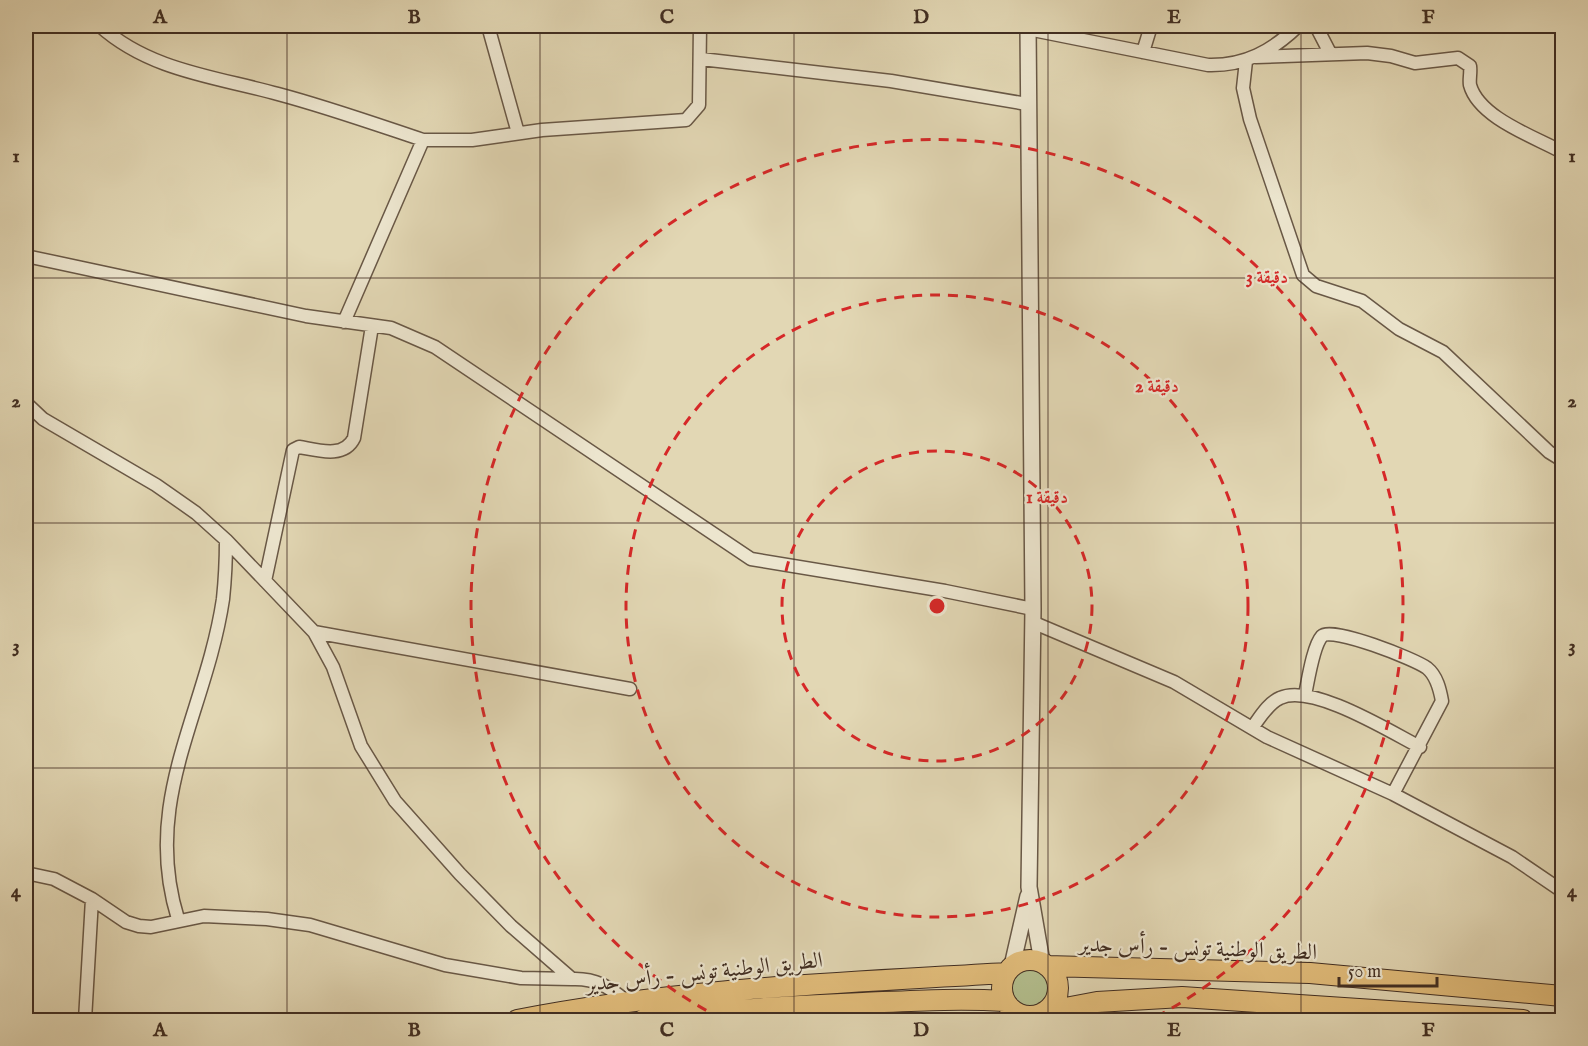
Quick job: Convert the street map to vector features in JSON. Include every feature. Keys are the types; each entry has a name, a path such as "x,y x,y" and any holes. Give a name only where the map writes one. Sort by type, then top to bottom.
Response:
{"highway":[{"path":"1040,1016 1051,1006 1058,989 1057,980 1045,964 1030,960 1009,969 1002,982 1009,1010 1019,1014 1040,1016 1096,1002 1182,997 1523,1020"},
{"name":"الطريق الوطنية تونس - رأس جدير","path":"1045,964 1310,973 1563,996"},
{"name":"الطريق الوطنية تونس - رأس جدير","path":"517,1020 626,1001 760,986 1009,969"},
{"name":"الطريق الوطنية تونس - رأس جدير","path":"643,1020 831,1004 973,999 1009,1010"}],"street":[{"path":"100,26 132,49 175,69 279,94 423,140 472,140 518,133 686,120 699,105 700,26"},
{"path":"488,26 518,133"},
{"path":"1143,52 1151,26"},
{"path":"1298,26 1278,43 1251,59 1243,88 1250,119 1303,276 1316,286 1362,301 1399,329 1443,352 1548,452 1563,460"},
{"path":"1316,26 1329,53"},
{"path":"1045,964 1029,887 1033,616 1028,27 1208,65 1224,66 1251,59 1329,53 1381,54 1415,63 1458,58 1470,66 1471,86 1480,103 1491,113 1563,152"},
{"path":"701,59 891,81 1027,104"},
{"path":"344,322 423,140"},
{"path":"26,255 344,322 403,332 435,347 751,559 945,591 1033,616 1174,682 1252,728 1394,794 1512,857 1563,891"},
{"path":"265,581 293,450 299,447 340,451 350,447 354,438 372,326"},
{"path":"26,403 63,432 156,485 196,513 226,540 314,632 333,667 361,746 395,801 460,874 511,926 573,979"},
{"path":"178,920 167,877 165,823 171,789 223,600 226,540"},
{"path":"314,632 630,689"},
{"path":"1305,695 1318,645 1326,633 1334,633 1413,660 1428,669 1435,679 1442,701 1394,794"},
{"path":"1252,728 1277,699 1291,694 1305,695 1350,711 1420,747"},
{"path":"26,873 54,879 92,899 126,922 139,926 151,927 204,916 310,925 445,965 521,978 587,978 605,984 626,1001"},
{"path":"1009,969 1029,887"},
{"path":"85,1020 92,899"},
{"path":"26,1020 34,1020"}],"green space":[{"path":"1031,969 1045,974 1050,988 1045,1002 1031,1007 1017,1002 1012,988 1017,974"}]}
